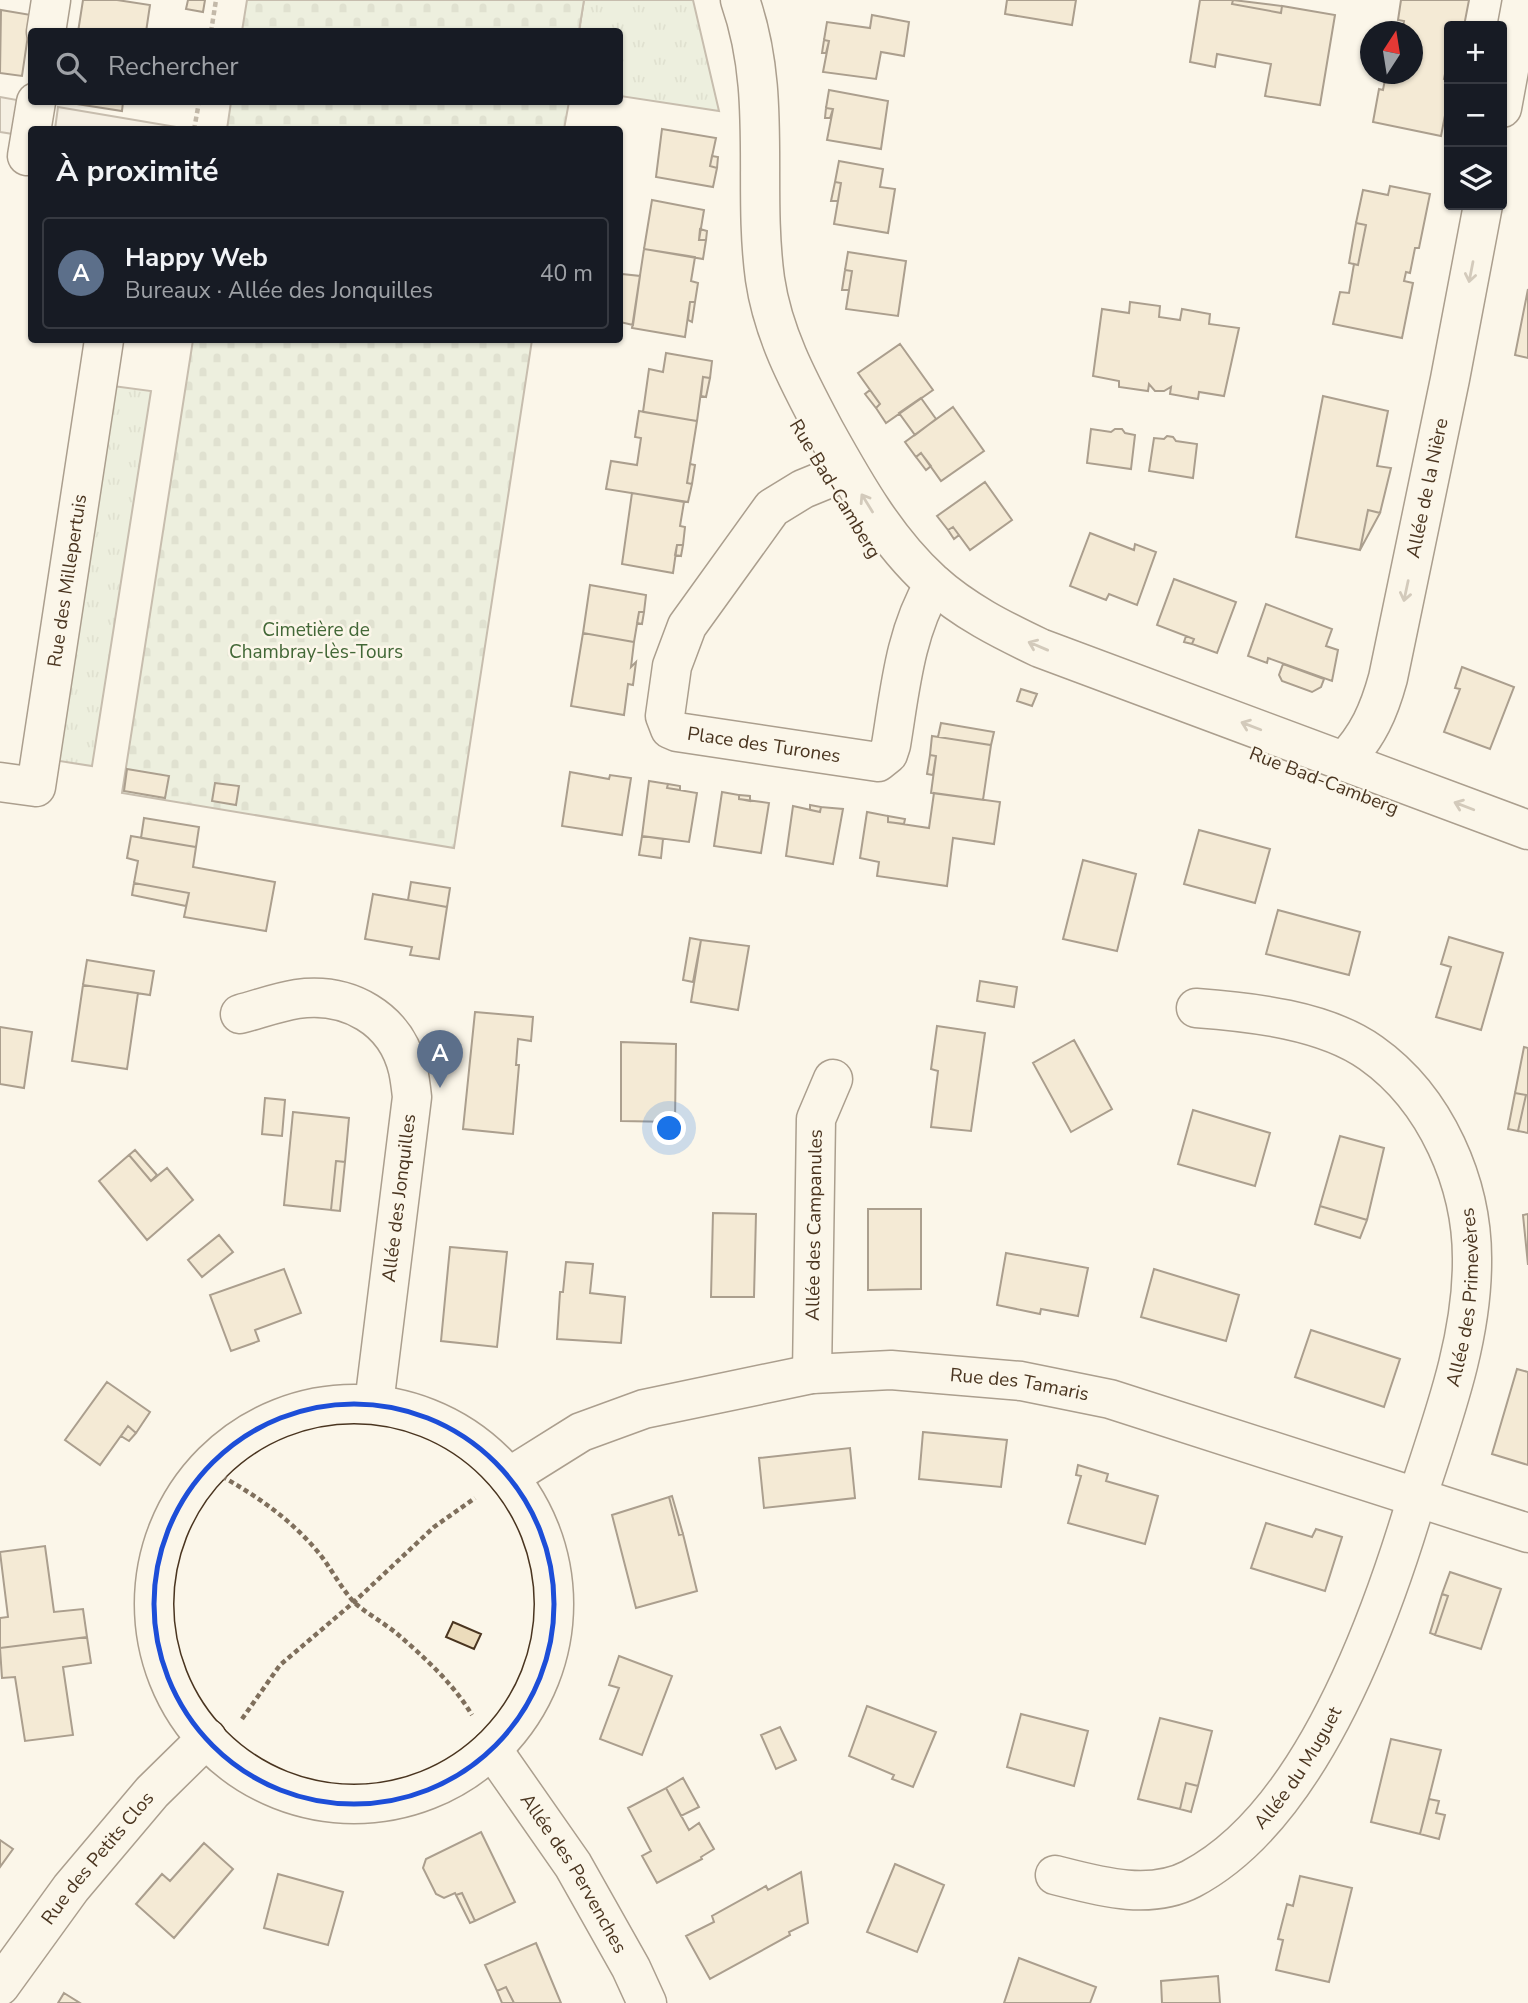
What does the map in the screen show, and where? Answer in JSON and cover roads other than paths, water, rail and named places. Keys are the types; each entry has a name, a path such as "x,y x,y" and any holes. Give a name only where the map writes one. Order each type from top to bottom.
{"street":[{"path":"47,28 51,0"},
{"name":"Rue Bad-Camberg","path":"740,0 757,64 762,135 761,224 765,280 778,332 792,367 848,471 896,544 934,584 993,626 1040,648 1528,830"},
{"path":"1506,84 1522,0"},
{"path":"29,126 35,105"},
{"path":"20,155 28,128"},
{"name":"Allée de la Nière","path":"1344,761 1368,732 1380,709 1388,678 1482,210"},
{"name":"Rue des Millepertuis","path":"0,782 36,787 104,343"},
{"name":"Place des Turones","path":"848,471 803,489 772,508 687,626 672,666 665,716 670,729 878,762 888,754 891,745 912,629 934,584"},
{"name":"Allée des Jonquilles","path":"240,1014 296,999 325,998 346,1002 369,1012 385,1027 398,1045 408,1069 412,1097 374,1404"},
{"name":"Allée des Primevères","path":"1195,1008 1269,1016 1305,1025 1370,1053 1398,1077 1421,1104 1452,1157 1464,1196 1470,1229 1472,1263 1467,1314 1459,1359 1417,1498"},
{"name":"Allée des Campanules","path":"812,1374 816,1119 834,1079"},
{"name":"Rue des Tamaris","path":"509,1477 581,1432 644,1409 812,1374 891,1370 1033,1383 1110,1399 1528,1533"},
{"path":"374,1404 421,1414 465,1436 502,1468 536,1517 553,1574 554,1633 536,1690 492,1749 458,1776 404,1799 346,1805 288,1794 236,1767 194,1726 166,1675 153,1618 157,1560 178,1506 213,1460 261,1425 316,1406 374,1404"},
{"name":"Allée du Muguet","path":"1055,1875 1109,1888 1154,1890 1188,1881 1223,1859 1262,1822 1299,1772 1357,1667 1380,1611 1417,1498"},
{"name":"Rue des Petits Clos","path":"0,1986 71,1888 152,1792 214,1745"},
{"name":"Allée des Pervenches","path":"492,1749 573,1865 631,1968 647,2003"}],"place":[{"name":"Happy Web","path":"440,1088"}],"park label":[{"name":"Cimetière de Chambray-lès-Tours","path":"316,641"}]}
